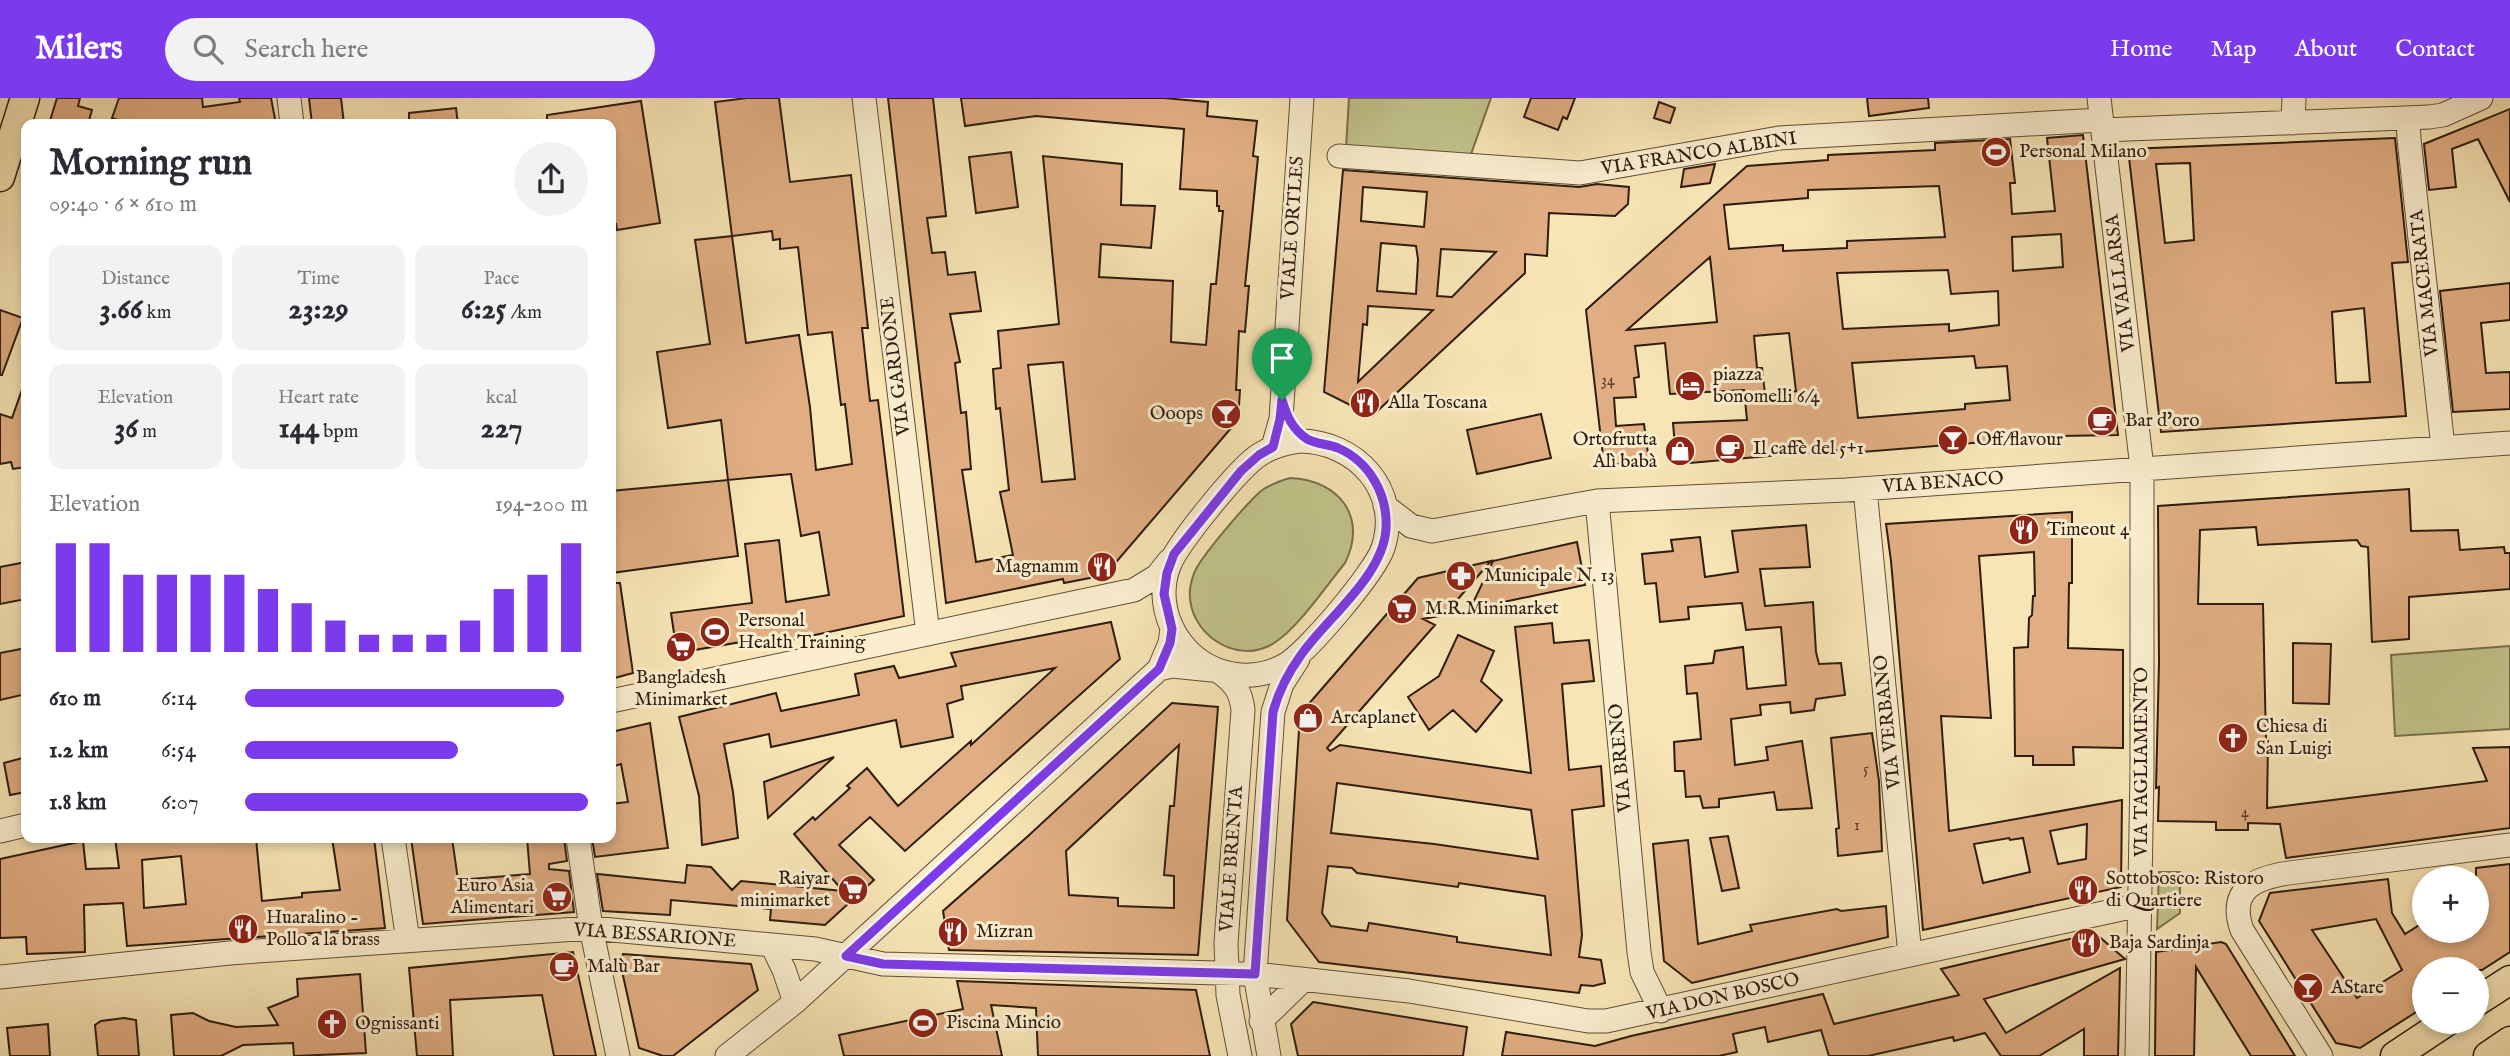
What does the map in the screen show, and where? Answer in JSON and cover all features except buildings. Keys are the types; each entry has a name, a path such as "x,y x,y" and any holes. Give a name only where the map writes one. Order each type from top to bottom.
{"main road":[{"path":"0,177 25,98"},
{"path":"2489,994 2510,980"},
{"path":"2395,1056 2428,1034"},
{"path":"2488,1056 2510,1041"}],"street":[{"path":"289,98 291,119"},
{"name":"VIA GARDONE","path":"864,98 928,634"},
{"name":"VIALE ORTLES","path":"1273,447 1282,400 1303,98"},
{"path":"2293,123 2294,98"},
{"name":"VIA FRANCO ALBINI","path":"1339,156 1580,173 1779,138 2101,116 2293,123 2408,118 2443,115 2482,98"},
{"name":"VIA VALLARSA","path":"2101,116 2142,468"},
{"name":"VIA MACERATA","path":"2408,118 2442,447"},
{"path":"1282,400 1291,423 1311,441"},
{"path":"616,700 1134,590 1162,571 1241,471 1259,455 1286,443 1311,441 1334,446 1358,461 1374,478 1385,506 1386,533 1383,547 1375,565 1302,653 1286,665 1263,674 1243,676 1172,666 1159,669"},
{"name":"VIA BENACO","path":"1385,506 1411,526 1432,531 1597,501 1865,489 2510,443"},
{"name":"VIA TAGLIAMENTO","path":"2137,1056 2142,468"},
{"name":"VIA VERBANO","path":"1865,489 1910,955"},
{"name":"VIA BRENO","path":"1597,501 1639,952 1642,972 1661,1011"},
{"path":"1174,554 1167,573 1164,594 1172,629 1195,658 1218,671"},
{"path":"727,1056 795,1002 1159,669 1168,650 1172,629"},
{"name":"VIALE BRENTA","path":"1269,1056 1255,974 1273,712 1282,684 1302,653"},
{"name":"VIALE BRENTA","path":"1218,671 1237,688 1243,710 1226,943 1228,995 1240,1056"},
{"path":"0,831 21,826"},
{"path":"394,843 408,941"},
{"path":"579,843 591,928 618,1056"},
{"path":"2321,1056 2242,930 2237,908 2242,895 2252,883 2289,873 2510,845"},
{"name":"VIA DON BOSCO","path":"1226,972 1409,991 1588,1021 1621,1019 2140,905"},
{"name":"VIA BESSARIONE","path":"0,977 230,953 591,928 815,949 883,964 1226,972"},
{"path":"772,945 795,1002"},
{"path":"1261,1021 1302,981"}],"green space":[{"path":"1349,98 1491,98 1470,157 1346,148"},
{"path":"1290,478 1307,480 1322,486 1344,504 1351,516 1353,531 1345,563 1302,617 1274,643 1245,651 1230,648 1205,632 1196,619 1191,605 1193,576 1208,551 1255,497 1268,486"},
{"path":"2510,646 2510,729 2395,736 2391,655"},
{"path":"2159,872 2180,872 2180,913 2157,929"}],"place":[{"name":"Personal Milano","path":"1996,152"},
{"name":"piazza bonomelli 6/4","path":"1690,386"},
{"name":"Alla Toscana","path":"1365,403"},
{"name":"Ooops","path":"1226,414"},
{"name":"Bar d'oro","path":"2102,421"},
{"name":"Off/flavour","path":"1953,440"},
{"name":"Il caffè del 5+1","path":"1730,449"},
{"name":"Ortofrutta Alì babà","path":"1680,451"},
{"name":"Timeout 4","path":"2024,530"},
{"name":"Magnamm","path":"1102,567"},
{"name":"Municipale N. 13","path":"1461,576"},
{"name":"M.R.Minimarket","path":"1402,609"},
{"name":"Personal Health Training","path":"715,632"},
{"name":"Bangladesh Minimarket","path":"681,647"},
{"name":"Arcaplanet","path":"1308,718"},
{"name":"Chiesa di San Luigi","path":"2233,738"},
{"name":"Raiyar minimarket","path":"853,890"},
{"name":"Sottobosco: Ristoro di Quartiere","path":"2083,890"},
{"name":"Euro Asia Alimentari","path":"557,897"},
{"name":"Huaralino - Pollo a la brass","path":"243,929"},
{"name":"Mizran","path":"953,932"},
{"name":"Baja Sardinja","path":"2086,943"},
{"name":"Malù Bar","path":"564,967"},
{"name":"AStare","path":"2308,988"},
{"name":"Piscina Mincio","path":"923,1023"},
{"name":"Ognissanti","path":"332,1024"}],"route":[{"path":"1282,400 1287,416 1301,434 1311,441 1343,450 1374,478 1385,506 1386,533 1375,565 1302,653 1282,684 1273,712 1255,974 883,964 846,956 1159,669 1170,643 1172,629 1164,594 1167,573 1174,554 1241,471 1252,460 1273,447 1282,400"}]}
